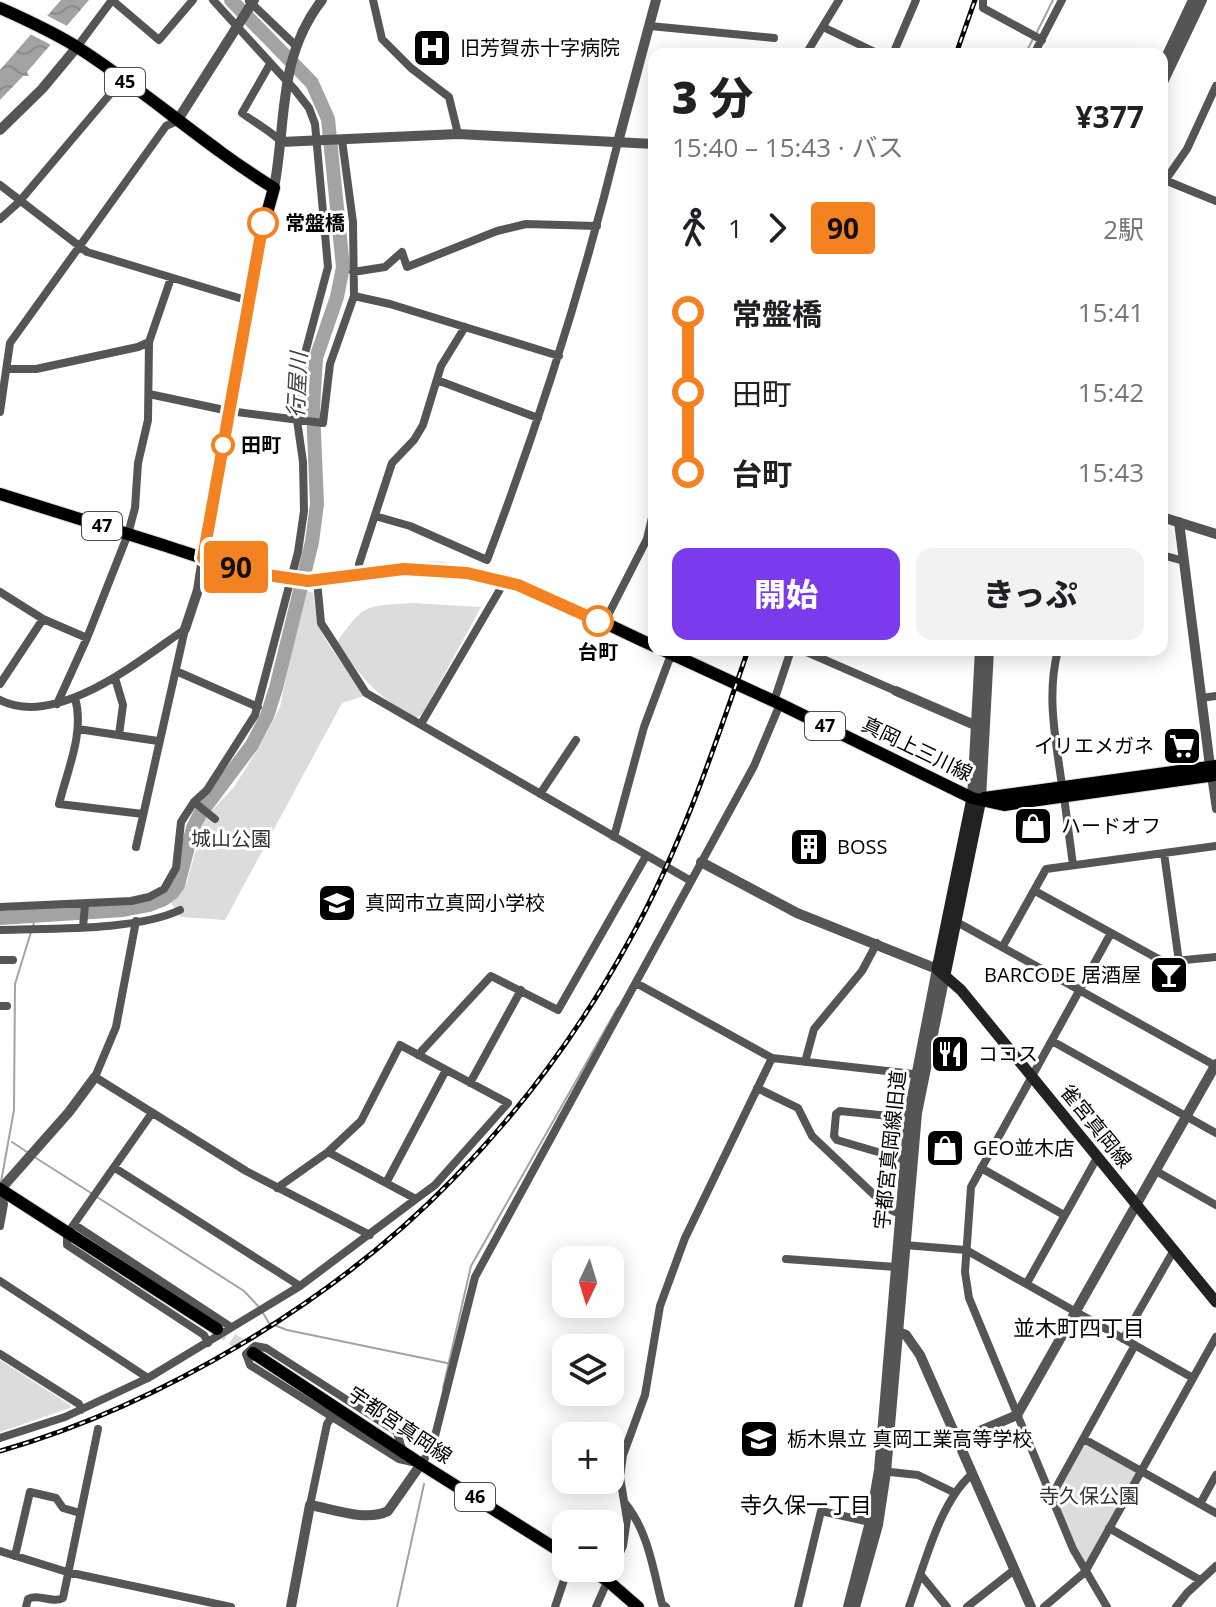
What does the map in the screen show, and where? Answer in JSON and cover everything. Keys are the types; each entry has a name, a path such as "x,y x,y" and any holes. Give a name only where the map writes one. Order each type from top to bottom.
{"main road":[{"name":"45","path":"0,8 75,45 274,188"},
{"path":"203,558 261,232 274,188"},
{"name":"47","path":"0,494 203,558 302,580 426,568 505,581 648,643"},
{"name":"真岡上三川線","path":"684,656 976,798 1063,791 1213,771"},
{"path":"941,972 955,921 976,798"},
{"path":"941,972 976,798"},
{"name":"雀宮真岡線","path":"941,972 961,990 1216,1302"},
{"path":"0,1190 71,1229 217,1329"},
{"name":"宇都宮真岡線","path":"253,1353 552,1546"},
{"path":"609,1582 638,1607"}],"street":[{"path":"0,130 50,81 112,0 159,40 193,0"},
{"path":"213,0 270,64 287,78 313,115 328,267 303,361 299,420 304,511 298,552 302,580 321,623 366,693 691,881"},
{"path":"274,188 287,78 294,48 322,0"},
{"path":"373,0 382,39 411,68 449,97 458,134"},
{"path":"375,516 410,526 487,560 559,356 597,226 656,0"},
{"path":"810,48 839,0"},
{"path":"896,48 916,0"},
{"path":"983,0 983,8 1037,38"},
{"path":"1035,48 1037,38 1062,0"},
{"path":"1168,53 1193,0"},
{"path":"1168,71 1202,0"},
{"path":"0,412 7,369 5,342 166,126 177,121 251,3 294,48"},
{"path":"650,26 774,38"},
{"path":"823,27 867,48"},
{"path":"270,64 242,113 277,136 281,142"},
{"path":"0,219 19,202 122,80"},
{"path":"1168,177 1187,149 1216,86"},
{"path":"281,142 458,134 648,144"},
{"path":"149,394 229,411 323,423 330,364 354,296 353,222 341,140"},
{"path":"1168,184 1216,201"},
{"path":"0,185 87,252 249,301"},
{"path":"353,272 385,267 402,252 407,267 497,231 526,224 597,226"},
{"path":"57,704 128,534 137,501 138,463 148,420 149,342 171,278"},
{"path":"354,296 559,356"},
{"path":"361,574 359,564 392,463 414,440 423,425 441,366 465,327"},
{"path":"7,369 36,369 149,342"},
{"path":"437,380 538,418"},
{"path":"1168,519 1216,534"},
{"path":"1179,522 1216,809"},
{"path":"604,623 648,535"},
{"path":"1168,557 1184,561"},
{"path":"136,847 158,741 185,629 198,590 203,558"},
{"path":"0,907 131,901 164,889 176,868 181,822 194,802 207,790 258,707 302,580"},
{"path":"421,724 505,581"},
{"path":"0,592 43,619 87,638"},
{"path":"0,684 43,619"},
{"path":"0,700 8,704 57,704 75,698 115,678 185,629"},
{"path":"614,837 650,708 669,660 674,656"},
{"path":"310,1505 365,1515 382,1514 388,1511 432,1448 475,1277 754,766 789,656"},
{"path":"816,656 977,726"},
{"path":"976,798 980,656"},
{"path":"976,798 988,656"},
{"path":"1056,656 1051,699 1073,865"},
{"path":"176,671 258,707"},
{"path":"115,678 123,705 119,735"},
{"path":"1201,698 1216,696"},
{"path":"75,698 80,714 78,729 59,804 143,814"},
{"path":"78,729 158,741"},
{"path":"540,794 576,740"},
{"path":"194,802 215,819"},
{"path":"1003,946 1046,869 1216,846"},
{"path":"1164,853 1179,962"},
{"path":"418,1055 491,976 558,1010 646,856"},
{"path":"701,862 797,913 877,943 941,972"},
{"path":"1035,891 1164,962 1216,957"},
{"path":"83,927 85,905"},
{"path":"0,930 83,927 165,917 180,910"},
{"path":"0,1226 4,1204 0,1190 69,1112 95,1077 116,1027 136,921"},
{"path":"955,921 1216,1065 1017,1415 956,1441"},
{"path":"1107,1607 1085,1572 1051,1497 965,1284 971,1187 1111,933"},
{"path":"805,1062 814,1029 862,971 877,943"},
{"path":"0,960 13,960"},
{"name":"宇都宮真岡線旧道","path":"895,1330 896,1267 909,1118 941,972"},
{"path":"636,983 772,1058 919,1075"},
{"path":"470,1083 521,990"},
{"path":"1052,1041 1216,1133"},
{"path":"0,1438 81,1410 148,1378 300,1286 444,1176 508,1103 400,1045 361,1121 328,1152 277,1188"},
{"path":"624,1539 627,1519 620,1477 623,1455 645,1395 660,1306 685,1238 772,1058"},
{"path":"386,1183 446,1070"},
{"name":"宇都宮真岡線旧道","path":"895,1330 919,1075"},
{"path":"95,1077 277,1188 370,1235"},
{"path":"757,1088 798,1108 812,1136 889,1209 900,1214"},
{"path":"905,1160 837,1140 834,1136 836,1114 840,1111 909,1118"},
{"path":"152,1113 71,1229 69,1248 204,1335 208,1343"},
{"path":"328,1152 416,1199"},
{"path":"1027,1283 1098,1156"},
{"path":"115,1168 300,1286"},
{"path":"981,1168 1064,1215"},
{"path":"1156,1171 1216,1205"},
{"path":"71,1229 231,1327"},
{"path":"904,1245 966,1250 1193,1378"},
{"path":"1123,1339 1174,1250"},
{"path":"786,1259 896,1267"},
{"path":"0,1281 148,1378"},
{"path":"855,1607 878,1525 895,1330 906,1335 915,1346 1031,1607"},
{"path":"1044,1607 1085,1572 1216,1337"},
{"path":"1051,1497 1135,1345"},
{"path":"402,1449 397,1432 266,1348 255,1346 246,1354 250,1365 331,1418 399,1459 421,1464"},
{"path":"0,1354 79,1404 81,1410"},
{"path":"291,1607 327,1424 331,1418"},
{"path":"26,1607 28,1599 34,1596 58,1601 63,1598 98,1429"},
{"path":"1084,1439 1216,1513"},
{"path":"882,1471 918,1475 955,1493"},
{"path":"848,1607 882,1471"},
{"path":"909,1607 937,1530 955,1493 971,1475"},
{"path":"1200,1504 1216,1475"},
{"path":"15,1556 30,1492 56,1498 63,1508 80,1513"},
{"path":"625,1502 637,1517 643,1532 662,1604 666,1607"},
{"path":"798,1607 821,1511 870,1522"},
{"path":"1109,1528 1200,1580"},
{"path":"0,1551 67,1572 231,1607"},
{"path":"1176,1607 1216,1566"},
{"path":"967,1607 1014,1570"},
{"path":"921,1575 947,1607"},
{"path":"555,1607 563,1582"},
{"path":"596,1607 608,1582"}],"green space":[{"name":"城山公園","path":"304,591 313,592 317,622 364,696 342,703 225,920 181,917 168,899 186,885 205,818 234,787 280,707"},
{"path":"413,603 481,607 422,715 416,718 371,686 337,642 354,620 368,609"},
{"path":"0,1360 70,1405 70,1408 0,1432"},
{"name":"寺久保公園","path":"1084,1439 1141,1472 1085,1572 1051,1497"}],"water":[{"path":"61,0 89,0 27,72 29,76 23,76 0,100 0,70"}],"pier":[{"path":"44,14 71,28 55,47 28,33"}],"waterway":[{"name":"行屋川","path":"0,918 123,910 149,905 172,893 178,885 193,828 200,814 252,745 267,716 276,688 312,542 317,504 313,409 316,358 337,297 343,267 328,119 312,83 231,0"},
{"path":"1037,32 1053,0"},
{"path":"1028,48 1034,37"},
{"path":"33,926 36,916"},
{"path":"1,1182 14,1110 15,984 31,932"},
{"path":"443,1388 471,1266 618,1007"},
{"path":"12,1142 27,1152"},
{"path":"36,1158 91,1193"},
{"path":"97,1197 244,1291 259,1307"},
{"path":"263,1313 269,1323 287,1330 447,1363"},
{"path":"397,1607 424,1484"}],"tunnel":[{"path":"217,1329 253,1353"}],"railway":[{"path":"958,48 975,0"},
{"path":"0,1451 122,1406 183,1377 243,1343 356,1266 407,1224 453,1179 503,1125 549,1066 591,1005 629,941 680,835 746,656"}],"bus line":[{"name":"90","path":"263,223 203,558 267,575 308,581 404,569 449,570 518,585 598,621"}],"place":[{"name":"旧芳賀赤十字病院","path":"432,48"},
{"name":"常盤橋","path":"263,223"},
{"name":"田町","path":"223,445"},
{"name":"台町","path":"598,621"},
{"name":"イリエメガネ","path":"1182,746"},
{"name":"ハードオフ","path":"1033,826"},
{"name":"BOSS","path":"809,847"},
{"name":"真岡市立真岡小学校","path":"337,903"},
{"name":"BARCODE 居酒屋","path":"1169,975"},
{"name":"ココス","path":"950,1054"},
{"name":"GEO並木店","path":"945,1148"},
{"name":"栃木県立 真岡工業高等学校","path":"759,1439"}],"district":[{"name":"並木町四丁目","path":"1079,1328"},
{"name":"寺久保一丁目","path":"806,1505"}]}
